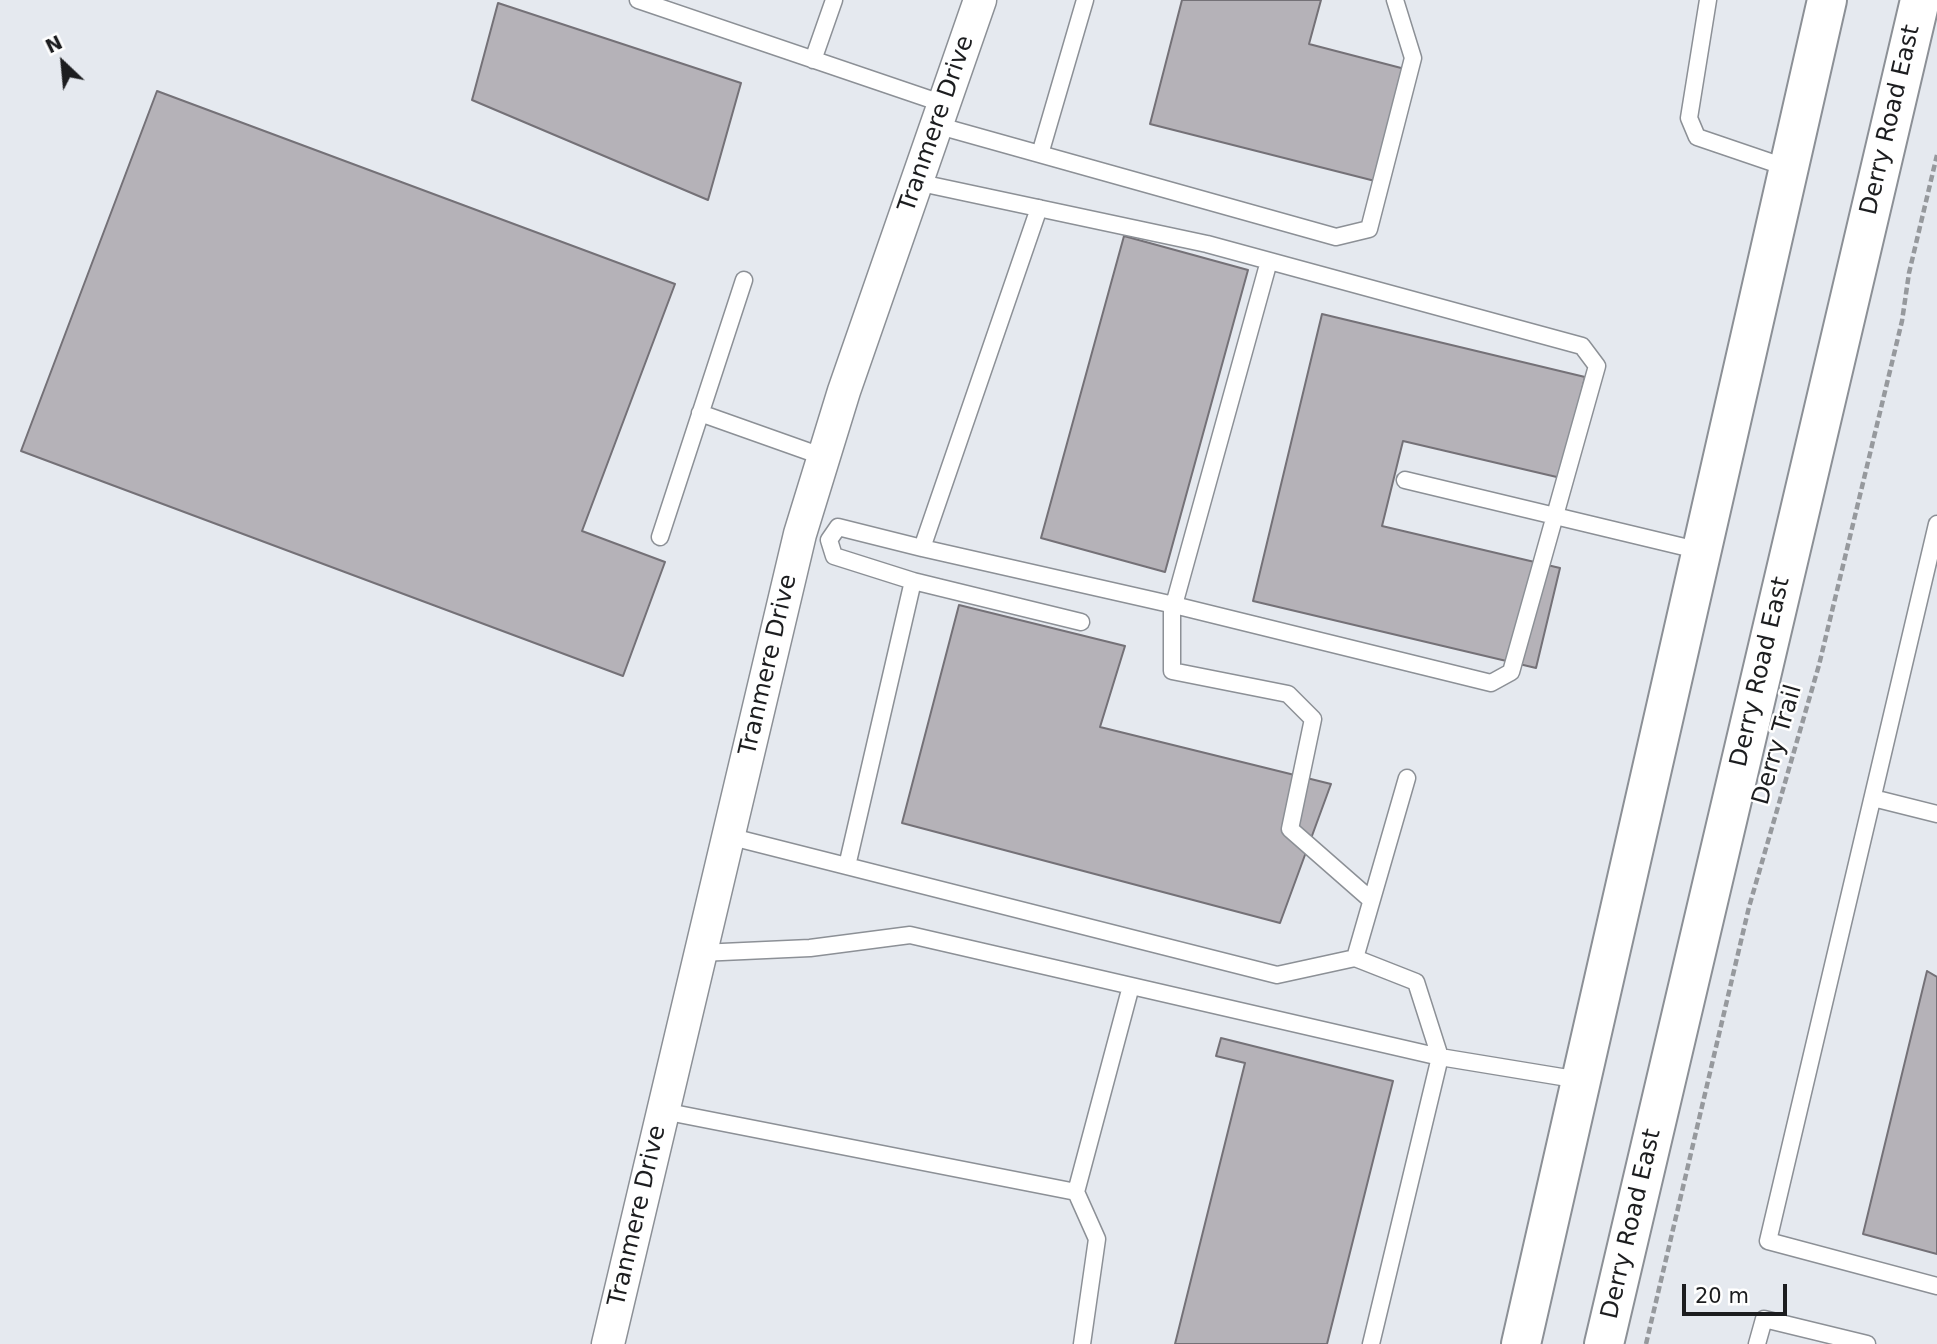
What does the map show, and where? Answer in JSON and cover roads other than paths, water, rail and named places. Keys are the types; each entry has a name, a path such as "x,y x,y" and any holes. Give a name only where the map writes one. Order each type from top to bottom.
{"main road":[{"path":"1521,1344 1827,0"},
{"name":"Derry Road East","path":"1604,1344 1920,0"}],"street":[{"name":"Tranmere Drive","path":"608,1344 728,836 814,537 824,457 844,391 980,0"}],"lane":[{"path":"639,0 813,60 940,115 1040,154 1336,237 1369,229 1413,58 1395,0"},
{"path":"813,60 834,0"},
{"path":"1040,154 1085,0"},
{"path":"1708,0 1689,118 1697,136 1788,168"},
{"path":"916,182 1207,244 1582,346 1597,366 1511,672 1491,683 1174,605 838,527 814,537 834,556 913,581 1081,622"},
{"path":"922,548 1039,208"},
{"path":"1269,261 1172,611 1172,671 1288,694 1313,719 1290,829 1371,900"},
{"path":"660,537 744,280"},
{"path":"700,413 824,457"},
{"path":"1405,480 1701,551"},
{"path":"1937,524 1768,1241 1937,1286"},
{"path":"846,866 913,581"},
{"path":"1355,958 1407,778"},
{"path":"1873,797 1937,814"},
{"path":"728,836 1277,975 1355,958 1416,982 1440,1056 1371,1344"},
{"path":"700,953 810,948 910,935 1440,1056 1581,1080"},
{"path":"1082,1344 1097,1239 1076,1192 1131,986"},
{"path":"663,1111 1076,1192"},
{"path":"1757,1344 1764,1319 1867,1344"}]}
